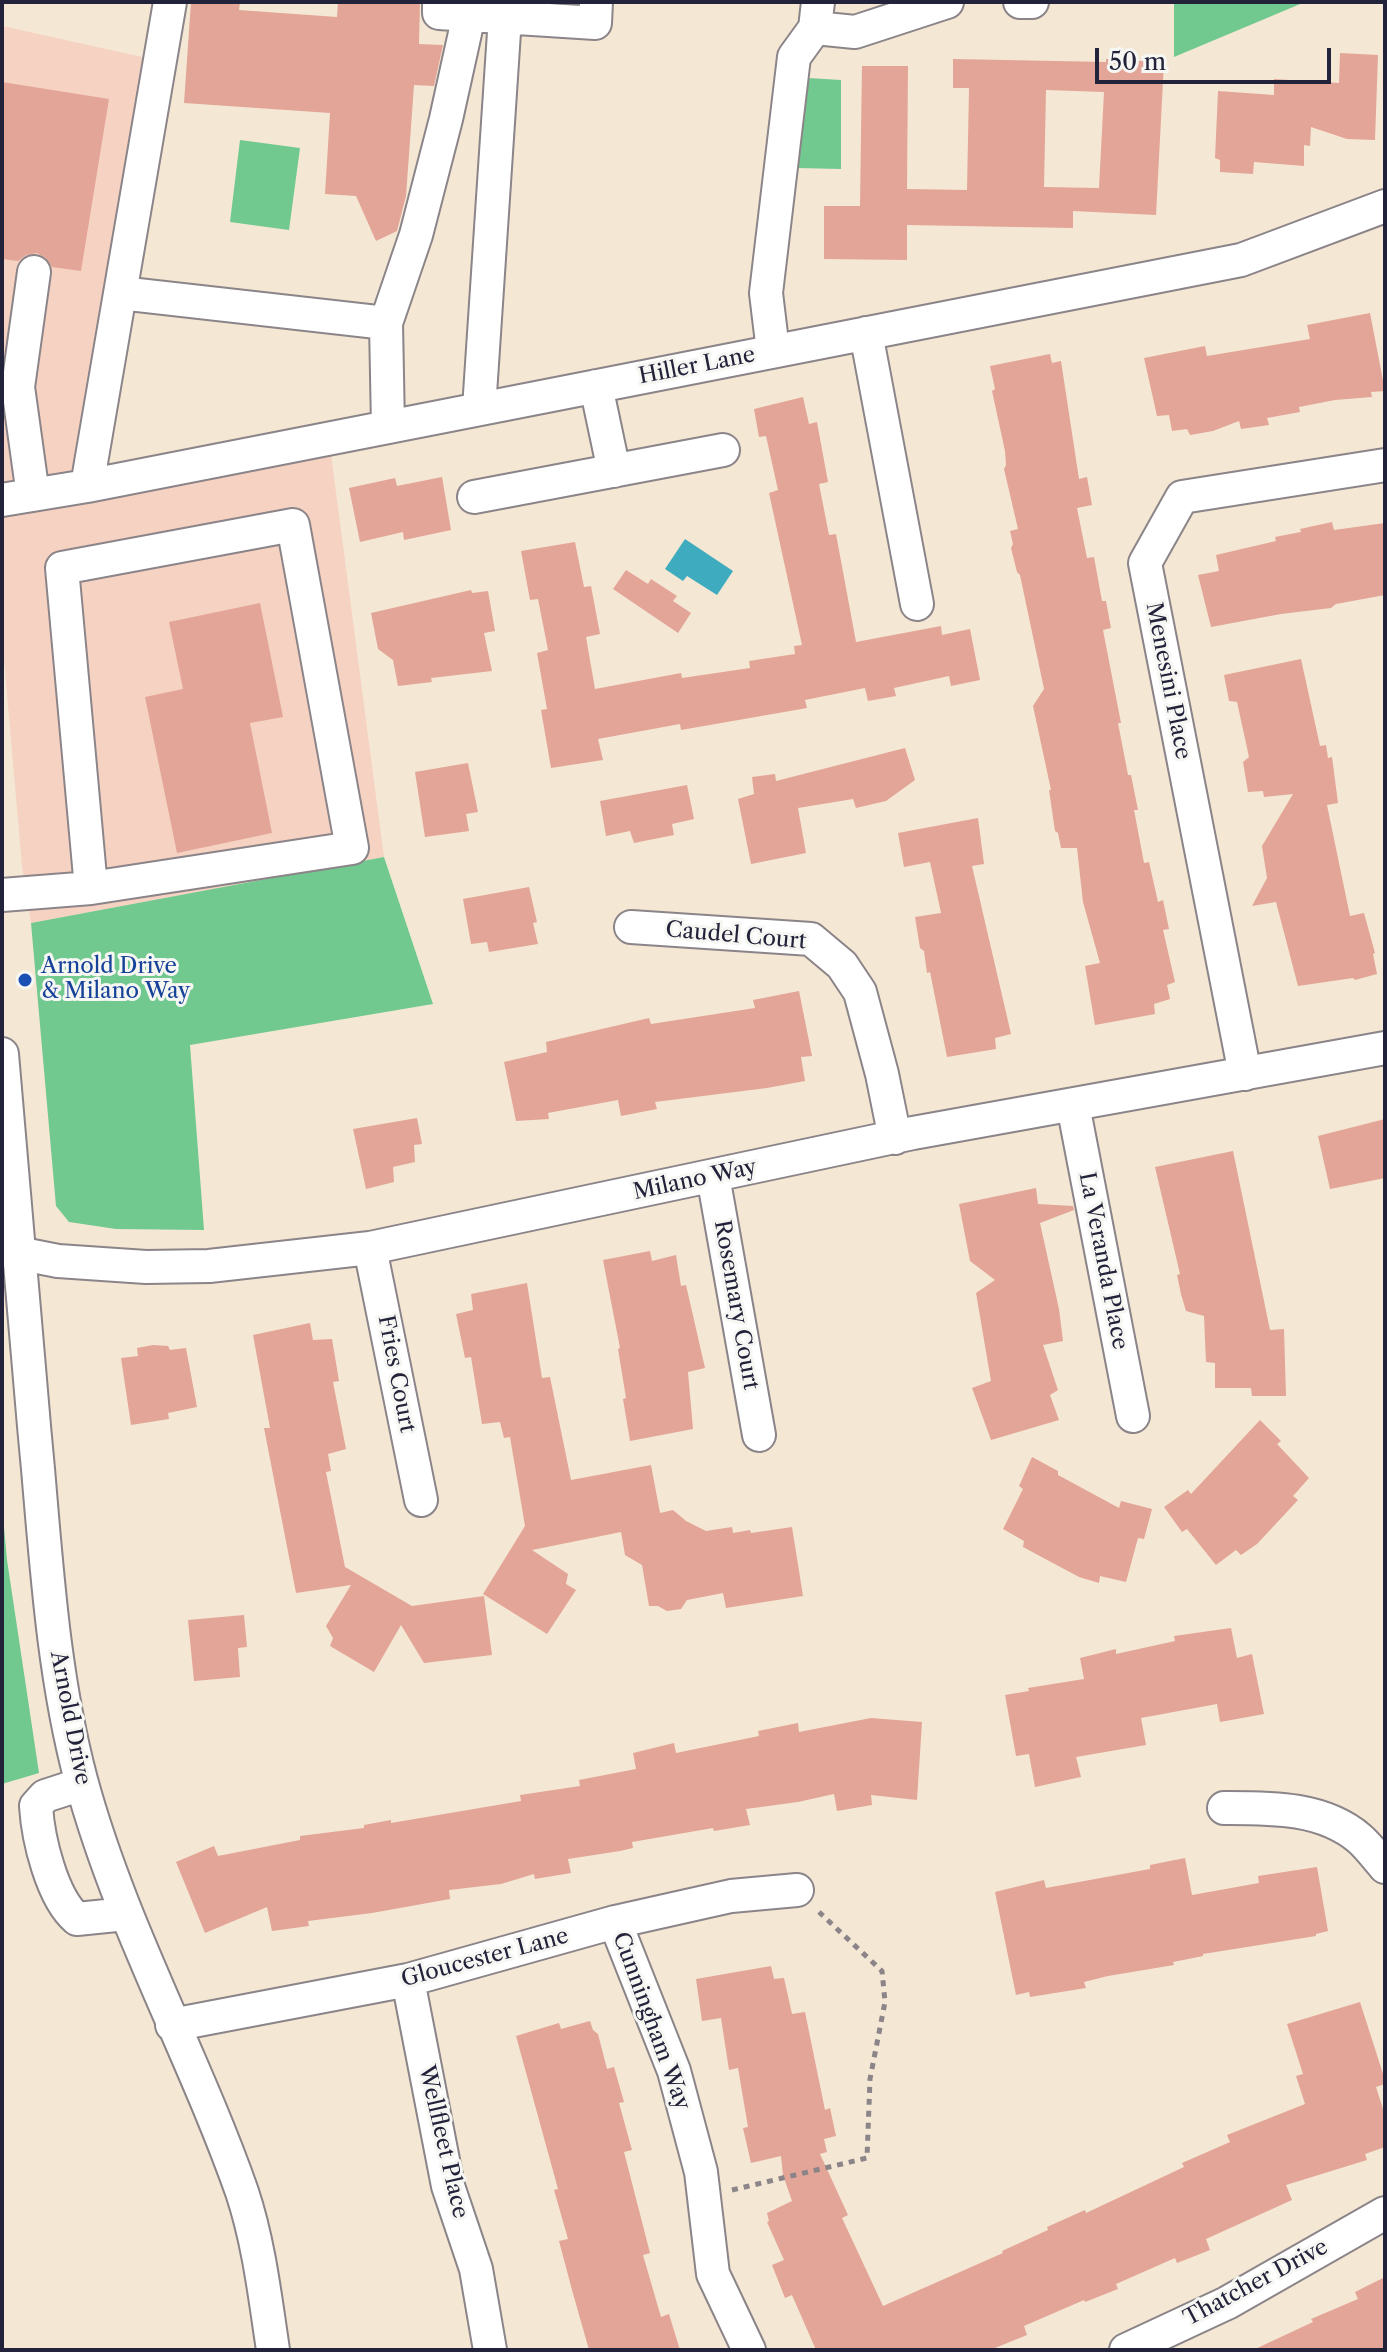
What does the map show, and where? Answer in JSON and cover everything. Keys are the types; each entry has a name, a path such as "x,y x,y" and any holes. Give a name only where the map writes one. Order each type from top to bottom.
{"street":[{"path":"87,486 170,2"},
{"path":"439,2 439,13 595,23 596,2"},
{"path":"773,351 766,293 794,57 817,15 855,32 947,2"},
{"path":"1020,2 1032,2"},
{"path":"388,427 386,323 416,235 469,15"},
{"path":"479,409 505,17"},
{"name":"Hiller Lane","path":"18,498 1241,260 1385,206"},
{"path":"18,498 18,387 34,272"},
{"path":"120,293 386,323"},
{"path":"866,333 917,604"},
{"path":"596,386 614,471"},
{"path":"474,497 723,450"},
{"name":"Menesini Place","path":"1245,1074 1145,563 1182,497 1385,465"},
{"path":"2,895 91,888 352,848 293,525 62,568 91,888"},
{"name":"Caudel Court","path":"631,927 811,939 842,965 860,992 895,1138"},
{"name":"Milano Way","path":"10,1253 146,1267 209,1266 370,1248 895,1138 1385,1048"},
{"name":"Arnold Drive","path":"2,1054 10,1253 58,1666 82,1784 98,1839 126,1914 243,2194 258,2250 273,2350"},
{"name":"La Veranda Place","path":"1073,1105 1133,1416"},
{"name":"Rosemary Court","path":"713,1176 759,1435"},
{"name":"Fries Court","path":"370,1248 421,1500"},
{"path":"82,1784 45,1796 36,1806 37,1825 49,1869 69,1912 77,1919 126,1914"},
{"path":"1224,1808 1261,1808 1322,1816 1360,1839 1385,1867"},
{"name":"Gloucester Lane","path":"172,2025 408,1980 615,1922 731,1896 797,1890"},
{"name":"Cunningham Way","path":"615,1922 674,2071 701,2172 713,2274 749,2350"},
{"name":"Wellfleet Place","path":"408,1980 448,2186 476,2269 490,2350"},
{"name":"Thatcher Drive","path":"1126,2350 1227,2303 1385,2213"}],"path":[{"path":"704,2197 867,2158 870,2079 885,2002 882,1971 838,1933 797,1890"}],"shaded area":[{"path":"2,26 160,61 87,486 329,439 384,857 31,923 22,866 2,636"}],"green space":[{"path":"1174,2 1305,2 1174,57"},
{"path":"808,78 841,80 841,169 797,168"},
{"path":"240,140 300,148 289,230 230,222"},
{"path":"384,857 433,1004 190,1045 204,1230 116,1229 69,1222 56,1206 31,923"},
{"path":"2,1505 7,1560 39,1773 2,1784"}],"water":[{"path":"685,539 733,571 717,595 687,576 683,581 665,569"}],"building":[{"path":"191,2 240,2 239,10 337,17 338,2 420,2 419,44 443,45 434,86 414,85 406,196 397,231 376,241 356,196 325,194 330,113 184,103"},
{"path":"1340,53 1378,55 1375,140 1347,139 1311,127 1310,146 1304,145 1304,166 1254,162 1253,174 1220,172 1220,160 1215,158 1218,91 1274,95 1274,79 1339,83"},
{"path":"953,59 1164,62 1156,215 1073,211 1073,228 907,225 907,260 824,259 824,206 860,206 862,66 908,66 907,189 967,190 969,88 953,88","holes":["1046,90 1104,92 1099,188 1044,187"]},
{"path":"2,82 109,99 81,271 52,267 46,258 37,253 26,255 18,261 2,259"},
{"path":"1370,313 1385,391 1371,392 1372,397 1299,407 1300,412 1267,418 1269,425 1241,429 1239,421 1213,431 1190,435 1187,429 1172,431 1169,415 1157,416 1144,358 1205,346 1207,356 1310,339 1307,325"},
{"path":"1050,354 1052,363 1061,361 1079,479 1087,477 1092,505 1077,508 1087,558 1094,557 1102,601 1106,601 1111,628 1103,630 1121,723 1118,723 1138,810 1134,810 1144,863 1149,862 1158,902 1163,900 1169,929 1163,930 1175,982 1167,985 1170,999 1154,1004 1155,1014 1095,1025 1085,966 1100,963 1083,902 1077,848 1061,848 1055,831 1051,790 1033,706 1044,689 1020,575 1011,548 1010,531 1018,529 1004,469 1005,451 990,366"},
{"path":"803,397 809,424 817,422 828,482 819,484 829,535 836,534 856,642 941,626 942,635 970,629 980,680 951,686 949,676 894,688 896,696 868,701 865,688 805,700 807,708 681,730 680,724 598,739 603,760 551,768 541,710 547,709 537,653 548,650 538,599 530,600 521,551 575,542 584,587 591,586 600,634 586,637 595,689 681,673 682,678 750,668 749,661 795,654 794,646 802,645 769,493 778,490 766,436 759,437 754,409"},
{"path":"442,477 451,530 404,540 403,532 360,542 349,488 395,478 397,486"},
{"path":"1332,522 1334,530 1385,523 1385,595 1336,604 1331,608 1211,627 1198,575 1219,571 1216,555 1276,541 1275,537"},
{"path":"626,570 648,584 651,579 677,596 673,601 691,613 678,633 613,589"},
{"path":"471,590 472,593 488,591 495,631 484,633 492,671 431,678 432,682 398,686 393,660 378,649 371,613"},
{"path":"260,603 283,717 250,723 272,833 177,853 145,697 183,689 169,622"},
{"path":"1301,659 1320,746 1326,745 1328,758 1332,757 1338,803 1327,805 1350,916 1364,913 1375,953 1377,974 1355,980 1298,986 1276,902 1252,906 1267,878 1262,846 1293,794 1264,797 1263,791 1248,792 1243,762 1249,757 1237,702 1229,701 1224,675"},
{"path":"905,748 915,780 886,801 856,808 853,799 798,808 806,853 751,864 738,799 754,794 752,777 775,774 776,781"},
{"path":"468,763 478,812 466,814 469,831 425,837 415,772"},
{"path":"687,785 694,819 672,824 674,835 634,843 630,831 606,836 600,801"},
{"path":"978,818 984,864 972,866 1011,1034 995,1038 996,1049 947,1057 915,917 941,913 930,862 904,867 898,833"},
{"path":"529,887 537,922 533,923 538,944 489,952 487,942 471,944 463,899"},
{"path":"799,991 812,1056 801,1057 805,1081 655,1102 657,1109 621,1116 618,1100 548,1113 549,1119 516,1121 504,1062 547,1052 546,1042 649,1018 651,1024 755,1008 753,1000"},
{"path":"417,1118 422,1144 414,1145 415,1162 393,1167 394,1182 366,1189 353,1129"},
{"path":"1385,1119 1385,1178 1330,1189 1318,1136"},
{"path":"1233,1151 1270,1330 1284,1329 1286,1396 1252,1396 1251,1388 1215,1388 1215,1363 1206,1362 1204,1316 1186,1311 1181,1294 1177,1275 1180,1274 1155,1167"},
{"path":"1036,1188 1038,1204 1073,1206 1074,1210 1040,1223 1063,1341 1043,1345 1058,1390 1050,1395 1059,1420 991,1440 972,1388 991,1381 976,1293 995,1280 970,1261 959,1204"},
{"path":"650,1251 652,1261 676,1255 681,1286 686,1285 705,1368 688,1372 693,1429 630,1441 623,1399 626,1398 620,1348 603,1260"},
{"path":"527,1283 542,1378 550,1377 571,1480 651,1465 660,1513 673,1510 706,1531 732,1527 733,1533 750,1530 751,1533 792,1527 803,1596 726,1608 723,1593 687,1600 681,1609 667,1611 658,1606 649,1606 642,1565 625,1555 621,1532 532,1550 568,1574 566,1584 576,1590 547,1634 483,1594 525,1526 510,1437 504,1438 500,1422 482,1424 471,1357 465,1358 456,1314 473,1310 471,1294"},
{"path":"310,1323 313,1340 332,1339 339,1381 333,1382 346,1449 328,1454 331,1471 326,1472 345,1567 412,1606 484,1596 492,1655 424,1663 401,1625 374,1672 330,1646 333,1638 326,1626 351,1585 296,1593 264,1428 270,1428 253,1335"},
{"path":"168,1346 170,1350 186,1348 197,1407 168,1413 169,1419 131,1425 121,1358 138,1356 137,1348"},
{"path":"1260,1420 1281,1441 1277,1444 1309,1478 1293,1496 1298,1500 1257,1544 1241,1555 1236,1550 1216,1565 1187,1529 1182,1532 1164,1507 1188,1490 1191,1494"},
{"path":"1032,1457 1119,1508 1121,1501 1152,1509 1144,1539 1138,1538 1126,1582 1100,1576 1099,1583 1079,1577 1023,1547 1024,1541 1003,1529 1023,1489 1019,1486"},
{"path":"244,1615 247,1647 238,1648 240,1677 194,1681 188,1620"},
{"path":"1231,1628 1237,1658 1252,1654 1264,1714 1220,1722 1217,1704 1141,1718 1146,1745 1076,1757 1081,1777 1035,1787 1029,1754 1016,1756 1005,1695 1084,1679 1080,1658 1116,1649 1116,1654 1175,1641 1174,1636"},
{"path":"871,1718 922,1722 917,1800 871,1795 872,1805 837,1811 834,1794 746,1809 750,1825 632,1842 633,1848 568,1859 571,1873 535,1879 534,1874 501,1884 449,1890 450,1899 308,1921 309,1926 272,1931 267,1907 205,1933 176,1862 214,1846 218,1856 300,1840 300,1836 521,1801 520,1795 580,1786 579,1780 636,1769 633,1753 674,1743 676,1753 759,1736 758,1731 798,1723 799,1732"},
{"path":"1185,1858 1192,1895 1259,1883 1258,1876 1317,1867 1328,1931 1316,1936 1203,1954 1173,1962 1174,1965 1108,1976 1084,1982 1086,1988 1030,1997 1029,1992 1016,1995 995,1892 1044,1880 1046,1888 1150,1869 1150,1865"},
{"path":"771,1966 774,1979 784,1978 792,2014 805,2012 825,2110 830,2108 836,2136 824,2139 827,2152 820,2154 848,2215 842,2218 883,2306 1003,2253 1048,2230 1047,2227 1085,2210 1086,2213 1184,2167 1182,2163 1230,2142 1227,2135 1305,2104 1296,2076 1303,2074 1287,2024 1360,2002 1385,2080 1385,2084 1376,2087 1385,2115 1385,2147 1365,2154 1367,2160 1286,2185 1292,2200 1206,2239 1210,2250 1177,2263 1175,2258 1116,2284 1118,2289 1024,2326 1027,2335 990,2350 816,2350 792,2295 785,2298 772,2265 784,2260 767,2222 767,2213 792,2201 783,2175 781,2156 751,2163 743,2128 748,2127 738,2068 729,2070 721,2018 702,2021 696,1979"},
{"path":"590,2021 598,2034 607,2069 614,2067 624,2102 619,2103 632,2150 624,2152 650,2253 643,2255 661,2317 669,2314 680,2350 589,2350 572,2290 559,2241 568,2239 554,2190 558,2189 516,2036 559,2023 561,2029"},
{"path":"1385,2277 1385,2350 1253,2350 1313,2322 1311,2319 1358,2299 1355,2292"}],"place":[{"name":"Arnold Drive & Milano Way","path":"25,980"}]}
